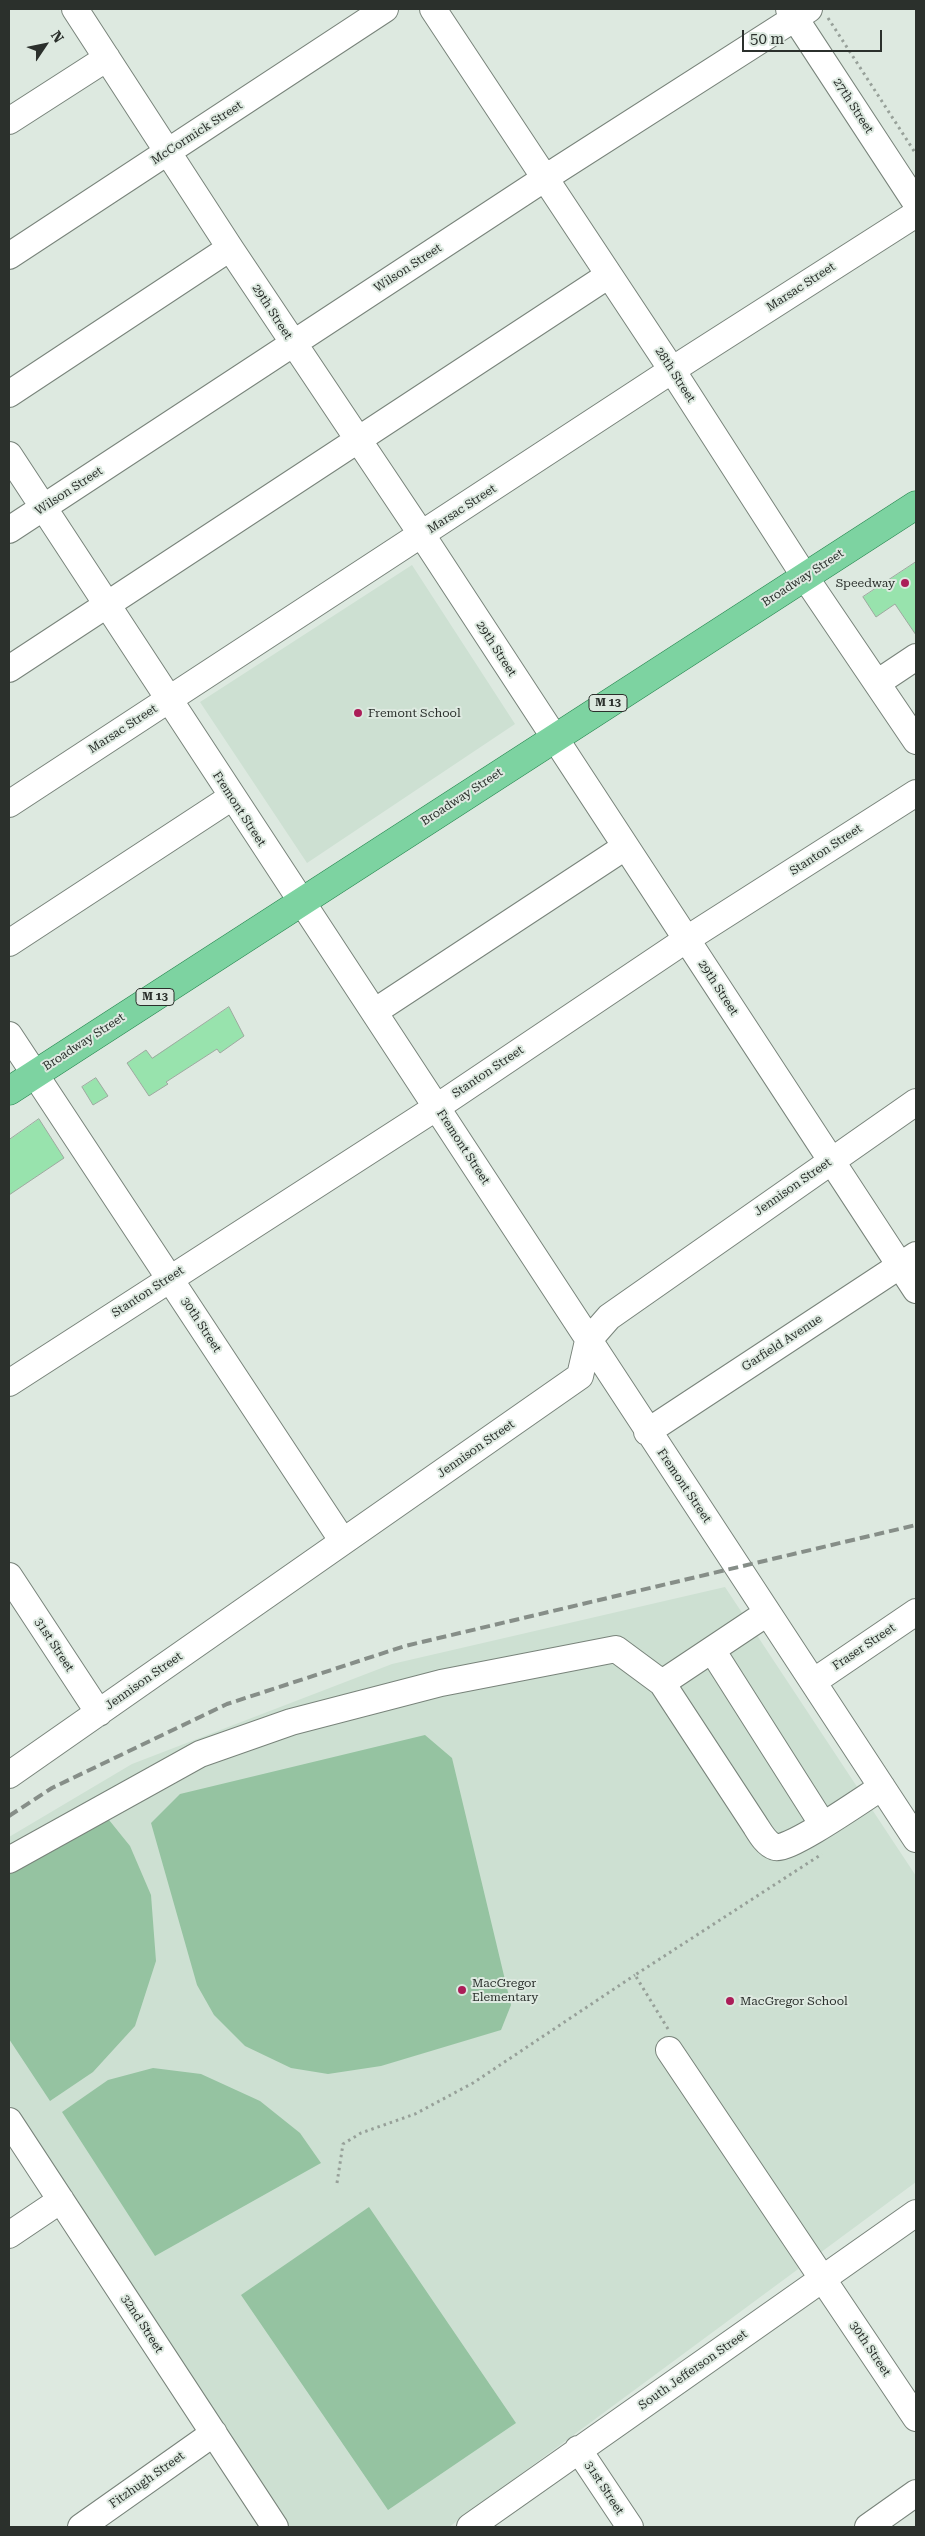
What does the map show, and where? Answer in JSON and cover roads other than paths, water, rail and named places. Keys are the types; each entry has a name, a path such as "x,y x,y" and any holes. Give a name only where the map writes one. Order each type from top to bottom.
{"main road":[{"name":"Broadway Street","path":"9,1091 916,504"}],"street":[{"name":"29th Street","path":"75,9 293,344 422,535 687,939 830,1161 908,1260 916,1290"},
{"name":"McCormick Street","path":"9,256 385,9"},
{"name":"28th Street","path":"433,9 672,370 805,577 916,741"},
{"name":"Wilson Street","path":"9,530 544,179 805,13"},
{"name":"27th Street","path":"805,13 916,203"},
{"path":"9,121 107,58"},
{"name":"Marsac Street","path":"9,804 672,370 916,214"},
{"path":"9,394 230,248"},
{"path":"9,669 609,275"},
{"name":"Fremont Street","path":"9,455 301,903 437,1107 647,1432 916,1839"},
{"path":"877,683 916,657"},
{"name":"Stanton Street","path":"9,1383 437,1107 687,939 916,792"},
{"path":"9,943 232,797"},
{"path":"374,1012 625,847"},
{"name":"30th Street","path":"9,1035 342,1540"},
{"name":"Jennison Street","path":"9,1775 99,1714 342,1540 580,1376 588,1341 609,1317 916,1102"},
{"name":"Garfield Avenue","path":"647,1432 908,1260"},
{"name":"31st Street","path":"9,1576 99,1714"},
{"name":"Fraser Street","path":"813,1682 916,1612"},
{"path":"662,1683 767,1613"},
{"path":"9,1860 200,1754 292,1722 441,1682 616,1649 662,1683 766,1842 774,1847 781,1848 823,1825 882,1787"},
{"path":"712,1650 823,1825"},
{"name":"30th Street","path":"669,2050 916,2418"},
{"name":"32nd Street","path":"9,2121 274,2527"},
{"path":"9,2235 61,2200"},
{"name":"South Jefferson Street","path":"470,2527 578,2449 824,2280 916,2214"},
{"name":"Fitzhugh Street","path":"81,2527 214,2434"},
{"name":"31st Street","path":"578,2449 630,2527"},
{"path":"868,2527 916,2493"}],"railway":[{"path":"9,1816 52,1788 227,1704 405,1646 916,1525"}],"place":[{"name":"Speedway","path":"905,583"},
{"name":"Fremont School","path":"358,713"},
{"name":"MacGregor Elementary","path":"462,1990"},
{"name":"MacGregor School","path":"730,2001"}]}
